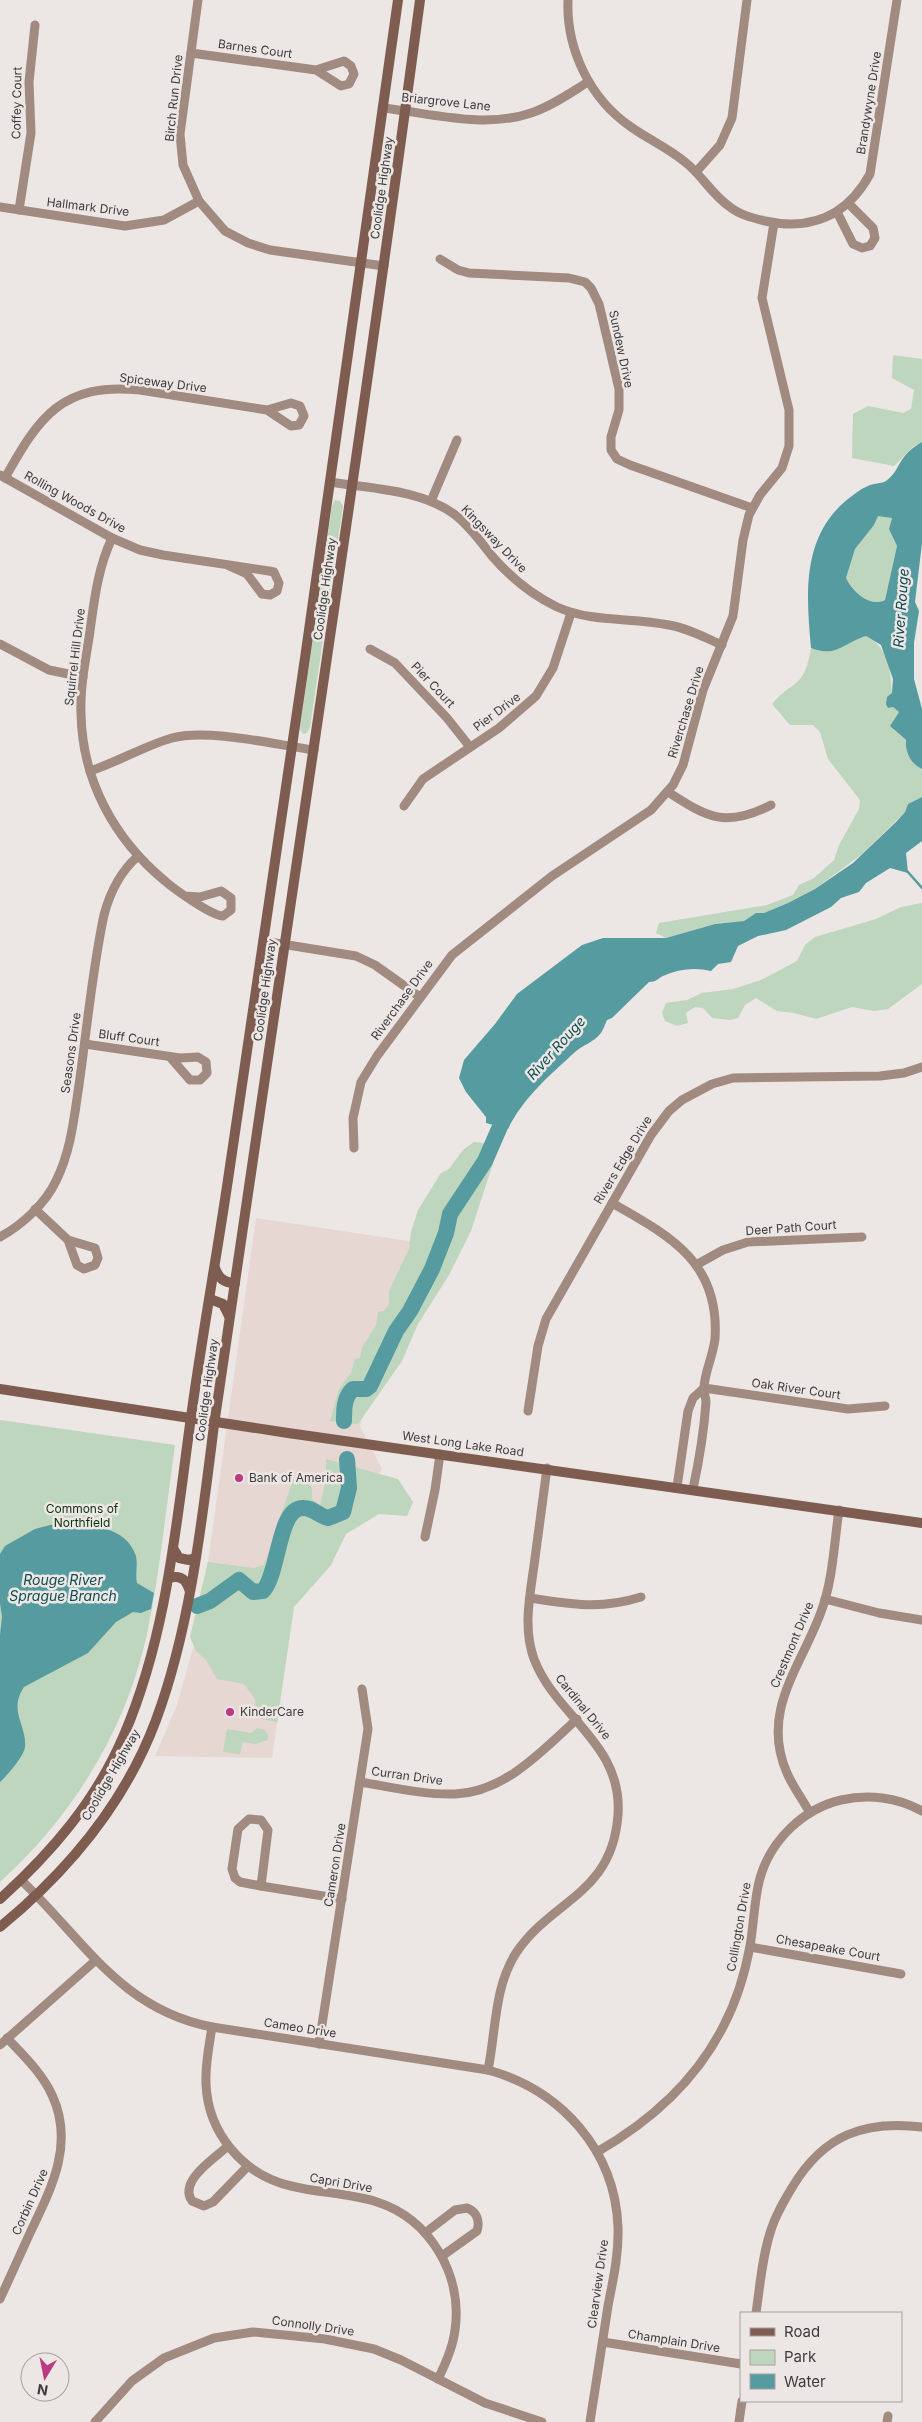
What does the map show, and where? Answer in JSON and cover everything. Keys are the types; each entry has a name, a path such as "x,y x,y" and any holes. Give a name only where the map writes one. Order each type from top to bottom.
{"main road":[{"name":"Coolidge Highway","path":"0,1899 52,1849 80,1815 103,1776 124,1735 153,1652 169,1578 191,1416 292,747 398,0"},
{"name":"Coolidge Highway","path":"0,1927 37,1895 78,1852 99,1824 132,1768 154,1724 176,1654 189,1589 215,1421 314,750 384,266 420,0"},
{"path":"214,1268 220,1278 229,1283 235,1282"},
{"path":"210,1299 223,1304 230,1317"},
{"name":"West Long Lake Road","path":"0,1389 440,1454 922,1522"},
{"path":"173,1548 179,1558 189,1560 194,1558"},
{"path":"169,1578 178,1577 183,1579 189,1589"}],"street":[{"name":"Birch Run Drive","path":"198,0 181,125 181,149 186,175 199,201 225,231 248,243 270,250 384,266"},
{"name":"Brandywyne Drive","path":"568,0 572,38 578,61 588,82 614,114 686,162 713,192 732,208 749,217 774,223 799,224 823,218 837,212 863,186 872,165 897,0"},
{"path":"696,172 720,145 732,118 747,0"},
{"name":"Coffey Court","path":"19,210 31,133 29,82 35,25"},
{"name":"Barnes Court","path":"191,53 316,70"},
{"name":"Briargrove Lane","path":"383,108 475,120 503,119 533,113 588,82"},
{"name":"Hallmark Drive","path":"0,207 112,225 138,225 164,220 199,201"},
{"path":"837,212 852,244 862,248 870,246 875,238 873,228 848,203"},
{"name":"Riverchase Drive","path":"354,1148 353,1118 361,1082 377,1056 452,955 552,876 642,818 668,792 686,757 703,690 734,610 743,540 752,508 782,468 791,436 789,410 762,298 774,223"},
{"name":"Sundew Drive","path":"440,259 458,270 469,273 569,278 585,282 596,295 619,389 618,410 610,444 614,455 630,466 752,508"},
{"name":"Spiceway Drive","path":"2,477 28,436 42,420 59,406 90,392 122,388 267,410"},
{"path":"431,501 457,440"},
{"name":"Rolling Woods Drive","path":"2,477 112,538 152,553 274,572 279,583 277,591 270,595 262,594 247,574 227,565"},
{"name":"Kingsway Drive","path":"330,482 406,494 431,501 464,522 493,557 518,582 542,599 571,612 605,619 670,625 722,645"},
{"name":"Squirrel Hill Drive","path":"112,538 98,577 83,677 81,727 90,771 107,814 123,838 154,873 185,896 218,916 226,915 231,910 231,898 221,892 200,897 185,896"},
{"name":"Pier Drive","path":"404,806 418,783 518,714 542,688 552,668 571,612"},
{"path":"0,644 49,670 83,677"},
{"name":"Pier Court","path":"370,649 395,663 447,718 470,748"},
{"path":"90,771 155,744 173,738 192,735 223,737 314,750"},
{"path":"668,792 695,809 725,818 740,818 771,805"},
{"name":"Seasons Drive","path":"0,1237 19,1224 35,1209 56,1183 69,1149 101,927 107,902 124,871 138,856"},
{"path":"263,940 356,956 382,969 420,997"},
{"name":"Bluff Court","path":"85,1044 170,1057"},
{"name":"Rivers Edge Drive","path":"528,1410 538,1346 546,1319 650,1135 669,1111 699,1089 733,1078 880,1076 904,1073 922,1067"},
{"path":"612,1203 670,1237 696,1266 710,1294 715,1324 713,1352 704,1388 705,1414 693,1490"},
{"path":"35,1209 68,1240"},
{"name":"Deer Path Court","path":"696,1266 723,1250 748,1242 862,1237"},
{"path":"677,1487 688,1411 693,1398 704,1388"},
{"name":"Oak River Court","path":"704,1388 848,1409 884,1406"},
{"path":"425,1537 440,1454"},
{"name":"Cardinal Drive","path":"488,2070 502,1987 510,1964 531,1935 592,1881 609,1854 614,1838 618,1812 615,1781 605,1756 550,1688 534,1658 528,1624 547,1468"},
{"name":"Crestmont Drive","path":"810,1813 783,1762 778,1724 783,1696 811,1636 825,1599 839,1510"},
{"path":"530,1598 595,1606 616,1604 640,1597"},
{"path":"825,1599 879,1613 922,1620"},
{"name":"Cameron Drive","path":"319,2044 368,1729 362,1689"},
{"name":"Curran Drive","path":"360,1782 436,1794 457,1794 485,1789 515,1774 577,1719"},
{"name":"Collington Drive","path":"598,2152 656,2113 700,2064 729,2016 738,1993 750,1947 757,1892 764,1867 783,1835 810,1813 833,1802 872,1797 896,1800 922,1811"},
{"path":"260,1886 268,1830 261,1820 249,1819 238,1828 232,1869 235,1878 240,1882 260,1886 342,1898"},
{"name":"Cameo Drive","path":"21,1880 117,1982 145,2003 173,2017 212,2027 488,2070 519,2080 550,2099 573,2119 598,2152"},
{"name":"Chesapeake Court","path":"750,1947 901,1974"},
{"path":"0,2045 96,1960"},
{"name":"Capri Drive","path":"212,2027 206,2067 207,2096 212,2117 228,2146 248,2166 267,2178 289,2186 380,2203 402,2214 425,2233 442,2256 452,2279 457,2317 449,2354 438,2379"},
{"name":"Corbin Drive","path":"0,2299 57,2174 62,2140 59,2117 46,2085 8,2038"},
{"path":"756,2312 767,2248 775,2218 798,2177 813,2158 838,2139 862,2129 889,2124 922,2127"},
{"path":"228,2146 189,2184 188,2195 192,2201 204,2206 213,2202 248,2166"},
{"name":"Clearview Drive","path":"590,2422 616,2260 618,2226 612,2188 598,2152"},
{"path":"425,2233 456,2210 467,2208 476,2214 479,2223 477,2231 442,2256"},
{"name":"Connolly Drive","path":"94,2422 119,2393 154,2364 193,2345 244,2332 276,2333 364,2346 393,2356 484,2403 542,2422"},
{"name":"Champlain Drive","path":"603,2342 740,2364"},
{"path":"739,2422 742,2402"}],"shaded area":[{"path":"256,1218 441,1246 370,1386 360,1426 382,1469 294,1607 272,1758 155,1756 177,1705 193,1648 208,1562"}],"green space":[{"path":"893,355 922,359 922,442 913,447 894,466 852,458 853,414 868,406 903,413 911,409 914,390 892,378"},
{"path":"335,500 340,501 343,506 310,727 307,733 303,734 300,729 332,506"},
{"path":"878,515 892,518 889,529 897,546 885,600 874,602 857,593 846,578 855,549 874,525"},
{"path":"866,636 882,649 886,658 891,676 893,707 899,712 890,726 906,741 910,758 922,769 922,797 908,804 905,812 862,854 815,889 788,903 764,913 756,913 744,921 715,924 666,938 656,933 659,923 767,905 793,895 799,885 814,878 834,860 839,845 859,809 860,800 828,759 820,732 813,725 790,725 772,704 802,677 811,648 820,651 834,650"},
{"path":"922,903 922,984 888,1009 874,1011 852,1007 816,1019 777,1011 756,998 745,1005 738,1018 730,1020 712,1018 703,1008 695,1007 686,1013 688,1023 677,1026 665,1021 662,1013 666,1003 687,1000 702,993 733,989 761,980 797,961 805,945 815,937 876,919 901,907"},
{"path":"474,1142 499,1145 471,1231 449,1275 418,1324 402,1361 358,1424 330,1421 339,1389 351,1373 355,1359 360,1358 362,1348 376,1325 378,1312 384,1311 389,1304 389,1291 409,1249 411,1232 418,1210 441,1173 449,1169 463,1150"},
{"name":"Commons of Northfield","path":"0,1420 175,1445 152,1611 138,1670 125,1704 111,1737 73,1800 51,1829 0,1882"},
{"path":"326,1459 398,1479 413,1502 407,1516 379,1514 346,1534 331,1565 294,1607 277,1722 257,1718 255,1699 244,1684 217,1679 206,1660 196,1651 190,1637 208,1562 254,1568 264,1565 293,1480 306,1480 312,1488 312,1499 320,1505 326,1480"},
{"path":"257,1728 265,1730 268,1740 256,1744 243,1742 240,1754 223,1752 227,1729 252,1733"}],"water":[{"path":"922,442 922,543 915,602 919,611 914,643 914,679 922,709 922,769 910,758 906,740 890,726 899,712 893,707 888,708 886,704 887,697 892,693 893,679 881,645 866,636 834,650 820,651 811,648 808,585 810,565 815,546 823,528 835,511 855,493 872,484 884,482 888,479 904,457","holes":["878,516 892,518 889,529 897,546 885,600 873,602 857,593 846,578 855,549 874,525"]},
{"path":"922,797 922,841 906,853 908,873 890,868 866,883 859,892 841,898 831,907 786,930 758,936 738,946 731,962 718,964 711,971 699,969 681,970 649,982 612,1018 607,1020 598,1037 575,1052 538,1087 521,1107 508,1129 486,1123 486,1117 466,1092 459,1078 464,1060 495,1024 517,994 582,945 603,938 666,938 715,924 744,921 756,913 764,913 788,903 815,889 853,863 896,822 905,812 908,804"},
{"name":"Rouge River Sprague Branch","path":"54,1524 90,1525 113,1531 123,1537 131,1545 136,1556 137,1583 154,1593 151,1609 141,1613 133,1612 116,1622 88,1653 24,1687 18,1703 18,1711 25,1739 24,1751 11,1771 0,1782 0,1635 2,1617 0,1603 0,1554 5,1546 35,1529"}],"waterway":[{"path":"907,871 922,888"},
{"name":"River Rouge","path":"344,1421 346,1399 353,1389 366,1389 370,1386 396,1331 410,1311 432,1269 446,1233 450,1214 485,1161 509,1106"},
{"name":"River Rouge","path":"197,1606 210,1601 239,1580 253,1592 263,1591 272,1571 283,1530 294,1511 306,1508 328,1518 343,1512 349,1488 347,1459"}],"place":[{"name":"Bank of America","path":"239,1478"},
{"name":"KinderCare","path":"230,1712"}]}
